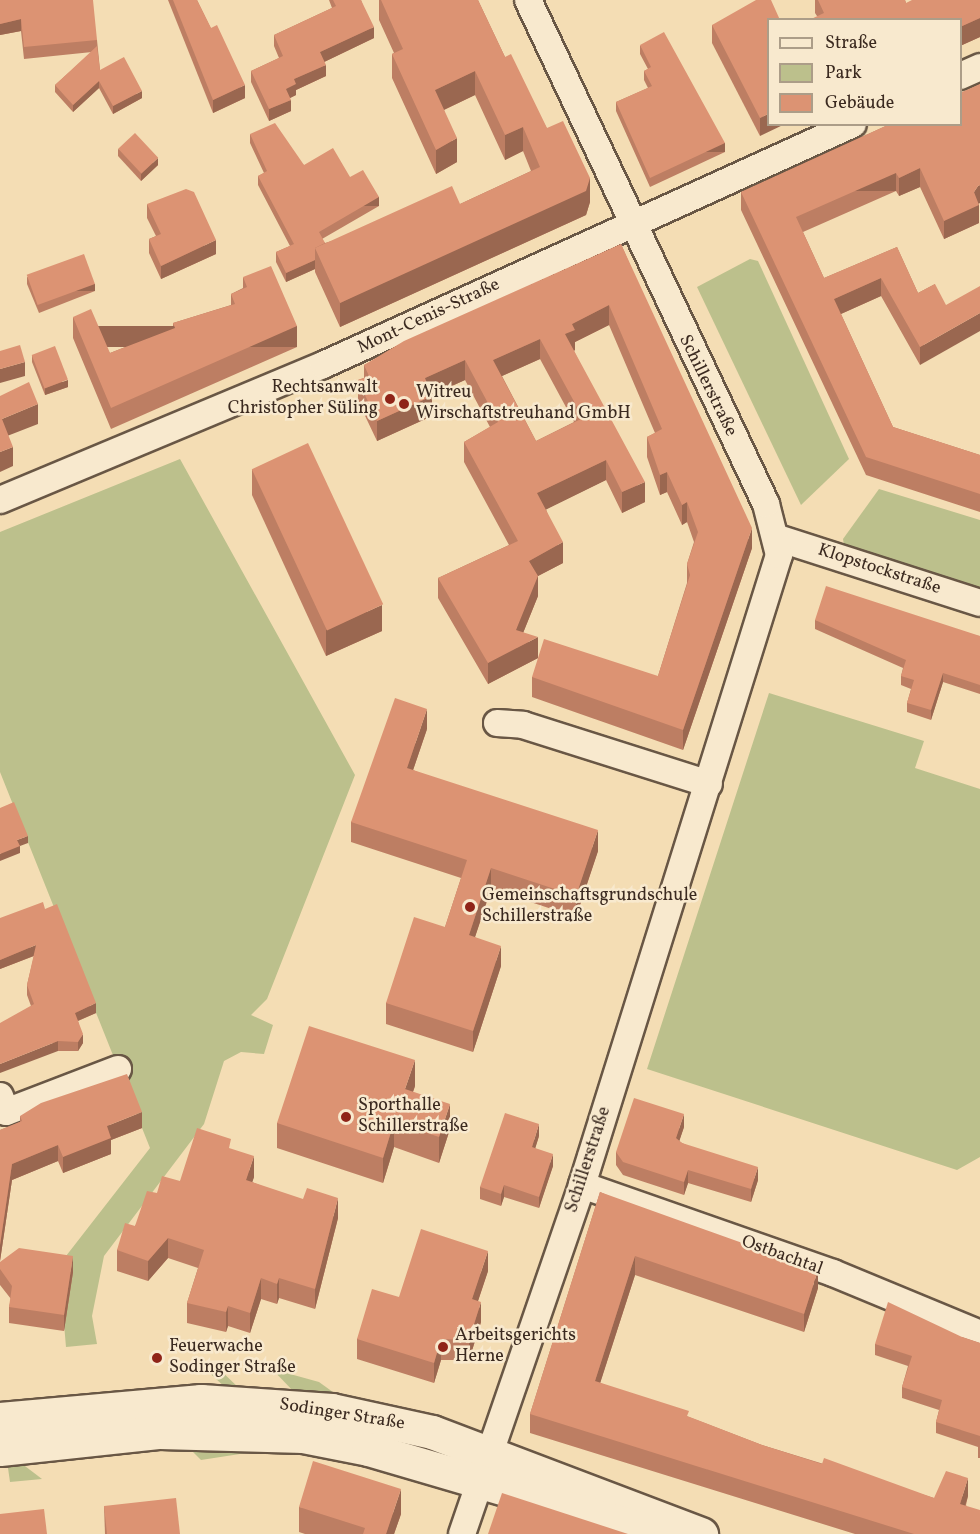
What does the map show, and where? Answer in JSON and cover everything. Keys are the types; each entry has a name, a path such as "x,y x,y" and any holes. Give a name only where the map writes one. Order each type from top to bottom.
{"main road":[{"name":"Sodinger Straße","path":"0,1419 165,1402 293,1405 399,1422 484,1468 660,1534"},
{"name":"Sodinger Straße","path":"0,1449 160,1432 249,1431 348,1444 484,1468 700,1534"}],"street":[{"name":"Schillerstraße","path":"462,1534 582,1185 777,571 778,538 528,0"},
{"path":"962,75 980,67"},
{"name":"Mont-Cenis-Straße","path":"0,500 312,370 849,126"},
{"name":"Klopstockstraße","path":"778,538 980,603"},
{"path":"497,723 523,725 709,784"},
{"path":"0,1096 6,1112 118,1069"},
{"name":"Ostbachtal","path":"582,1185 832,1273 980,1334"}],"green space":[{"path":"750,259 758,261 849,459 801,505 697,287"},
{"path":"180,459 355,775 267,999 251,1015 273,1025 264,1054 241,1052 224,1061 204,1124 104,1256 92,1316 97,1344 66,1347 59,1265 150,1148 0,772 0,532"},
{"path":"879,489 980,520 980,588 844,545 843,539"},
{"path":"769,693 924,741 915,768 980,789 980,1157 957,1170 647,1069"},
{"path":"203,1367 217,1367 241,1390 227,1389"},
{"path":"272,1369 319,1382 337,1395 295,1393"},
{"path":"186,1445 259,1451 201,1460"},
{"path":"17,1460 42,1479 10,1482 7,1461"}],"building":[{"path":"0,0 93,0 97,40 24,47 21,19 0,24"},
{"path":"173,0 197,0 211,28 217,25 245,85 213,100"},
{"path":"333,0 361,0 374,27 320,52 326,65 294,79 296,84 286,89 291,100 269,109 251,71 283,56 274,35 336,6"},
{"path":"381,0 478,0 505,57 511,54 547,128 563,121 590,178 586,191 340,303 315,248 452,186 460,204 540,167 523,127 505,135 475,71 435,90 457,138 436,150 392,54 403,49"},
{"path":"756,0 771,0 779,18 767,18 767,114 760,118 712,25"},
{"path":"818,0 905,0 906,3 912,0 980,0 980,18 962,26 962,18 813,18 824,13"},
{"path":"664,32 725,143 650,178 616,102 652,86 644,71 651,67 640,45"},
{"path":"97,46 100,70 124,57 142,91 113,106 99,81 73,105 55,85"},
{"path":"980,84 980,185 974,192 979,205 944,221 920,168 899,178 896,173 796,217 824,278 897,247 918,293 935,284 946,305 980,286 980,313 920,347 881,278 834,299 893,427 980,455 980,494 866,457 741,192 886,126 962,126 962,92"},
{"path":"275,123 304,165 333,148 350,177 363,170 379,197 319,232 325,243 315,248 315,260 286,273 276,252 294,244 258,176 267,171 250,134"},
{"path":"135,133 158,158 141,174 118,149"},
{"path":"186,189 194,192 216,240 161,266 149,239 161,234 147,204"},
{"path":"621,244 752,528 683,730 532,677 544,639 658,676 690,575 687,564 698,532 687,502 682,505 667,472 660,475 647,437 662,429 609,305 572,324 575,330 565,334 645,482 622,492 606,460 537,493 563,542 529,561 538,576 516,630 538,637 488,663 438,578 518,541 464,442 498,422 465,360 425,378 432,396 377,421 358,380 369,376 364,365 404,341","holes":["540,339 583,418 536,441 493,360"]},
{"path":"84,254 95,284 38,305 27,275"},
{"path":"271,266 297,326 111,408 73,317 91,309 110,353 175,328 173,323 235,304 231,294 247,287 243,277"},
{"path":"20,345 25,362 0,369 0,351"},
{"path":"55,346 68,380 45,389 32,355"},
{"path":"29,382 38,404 2,419 13,447 0,452 0,396"},
{"path":"308,443 383,604 327,631 252,469"},
{"path":"826,586 980,636 980,685 943,673 931,710 907,703 914,680 901,676 906,660 815,620"},
{"path":"395,698 427,709 407,768 598,830 576,896 491,868 469,935 501,946 473,1031 386,1003 414,917 445,927 467,860 351,822"},
{"path":"14,802 28,836 17,840 20,846 0,854 0,808"},
{"path":"43,902 45,909 57,904 96,1003 75,1013 83,1034 78,1042 58,1041 0,1064 0,1023 34,1004 27,985 36,945 0,960 0,918"},
{"name":"Sporthalle Schillerstraße","path":"309,1026 415,1060 405,1089 450,1104 439,1137 394,1122 383,1158 277,1123"},
{"path":"127,1074 142,1112 107,1126 111,1138 63,1157 58,1145 12,1164 0,1245 0,1130 22,1121 20,1116 41,1103"},
{"path":"634,1098 684,1114 676,1138 682,1143 758,1167 751,1189 688,1170 684,1182 623,1162 616,1152"},
{"path":"505,1113 539,1124 532,1147 553,1154 539,1197 504,1185 501,1194 480,1187"},
{"path":"197,1128 231,1139 229,1148 254,1156 246,1180 303,1199 307,1188 338,1198 315,1289 279,1278 277,1284 261,1278 250,1313 228,1306 226,1312 187,1303 204,1250 168,1238 148,1261 117,1250 125,1223 135,1226 147,1191 157,1193 162,1176 180,1181"},
{"path":"600,1192 818,1270 804,1314 635,1256 595,1381 689,1411 687,1416 762,1445 822,1464 824,1458 934,1498 946,1471 968,1478 960,1504 980,1510 980,1534 914,1534 530,1414"},
{"path":"421,1229 488,1251 472,1299 481,1302 469,1340 441,1339 434,1363 357,1339 372,1289 399,1297"},
{"path":"19,1248 73,1256 64,1315 9,1307 12,1286 0,1269 0,1262"},
{"path":"888,1302 962,1337 980,1343 980,1436 936,1422 942,1400 902,1387 912,1356 875,1344"},
{"path":"313,1461 401,1489 386,1534 363,1534 365,1528 299,1507"},
{"path":"502,1493 628,1534 488,1534"},
{"path":"176,1498 180,1534 107,1534 104,1506"},
{"path":"44,1509 47,1534 0,1534 0,1514"}],"place":[{"name":"Rechtsanwalt Christopher Süling","path":"390,399"},
{"name":"Witreu Wirschaftstreuhand GmbH","path":"404,404"},
{"name":"Gemeinschaftsgrundschule Schillerstraße","path":"470,907"},
{"name":"Sporthalle Schillerstraße","path":"346,1117"},
{"name":"Arbeitsgerichts Herne","path":"443,1347"},
{"name":"Feuerwache Sodinger Straße","path":"157,1358"}]}
